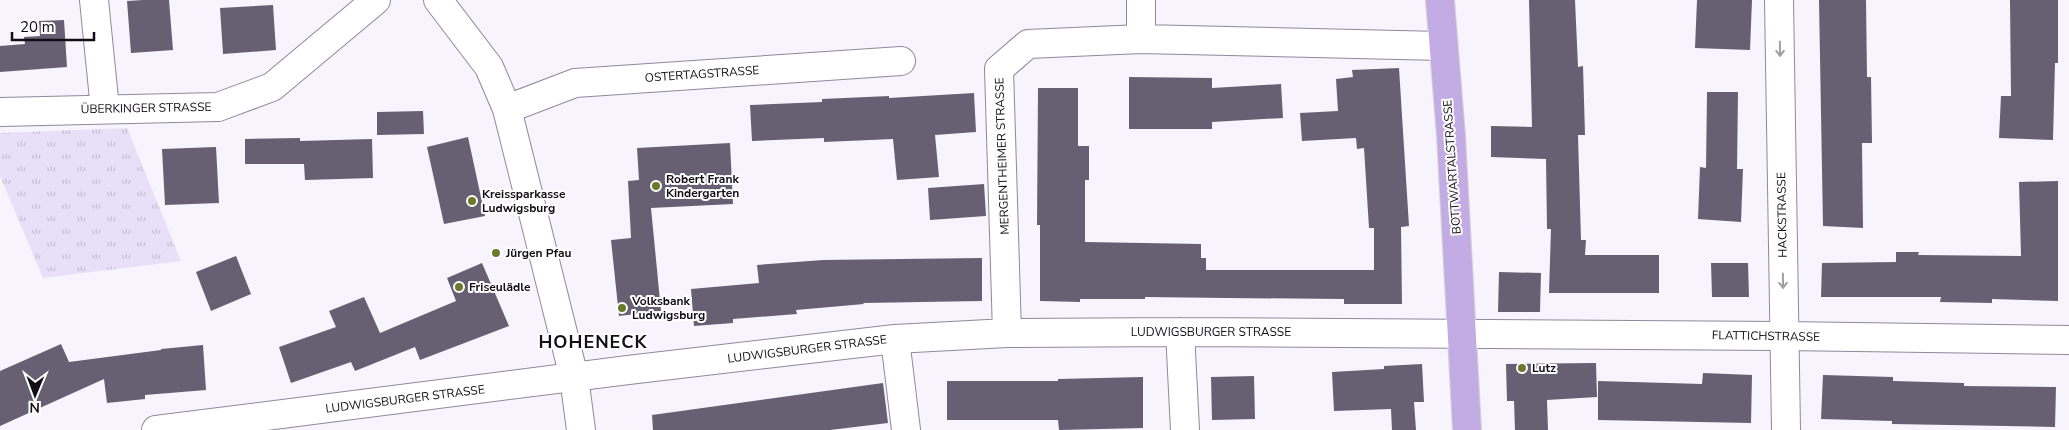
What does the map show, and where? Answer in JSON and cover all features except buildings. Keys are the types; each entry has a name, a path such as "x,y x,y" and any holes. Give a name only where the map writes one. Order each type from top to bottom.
{"main road":[{"name":"BOTTWARTALSTRASSE","path":"1440,0 1467,430"}],"street":[{"path":"94,0 105,109"},
{"name":"ÜBERKINGER STRASSE","path":"0,112 218,107 272,87 376,0"},
{"path":"438,0 489,67 507,109 574,377 581,430"},
{"path":"1141,39 1142,0"},
{"name":"HACKSTRASSE","path":"1779,0 1786,430"},
{"name":"MERGENTHEIMER STRASSE","path":"1007,333 999,68 1028,44 1141,39 1442,46"},
{"name":"OSTERTAGSTRASSE","path":"507,109 574,83 901,61"},
{"path":"1180,332 1185,430"},
{"name":"LUDWIGSBURGER STRASSE","path":"156,430 574,377 895,339 1007,333 1462,334"},
{"name":"FLATTICHSTRASSE","path":"1462,334 2069,340"},
{"path":"895,339 906,430"}],"green space":[{"path":"127,128 181,261 43,278 0,176 0,133"}],"place":[{"name":"Robert Frank Kindergarten","path":"656,186"},
{"name":"Kreissparkasse Ludwigsburg","path":"472,201"},
{"name":"Jürgen Pfau","path":"496,253"},
{"name":"Friseulädle","path":"459,287"},
{"name":"Volksbank Ludwigsburg","path":"622,308"},
{"name":"Lutz","path":"1522,368"}],"district":[{"name":"HOHENECK","path":"593,342"}]}
